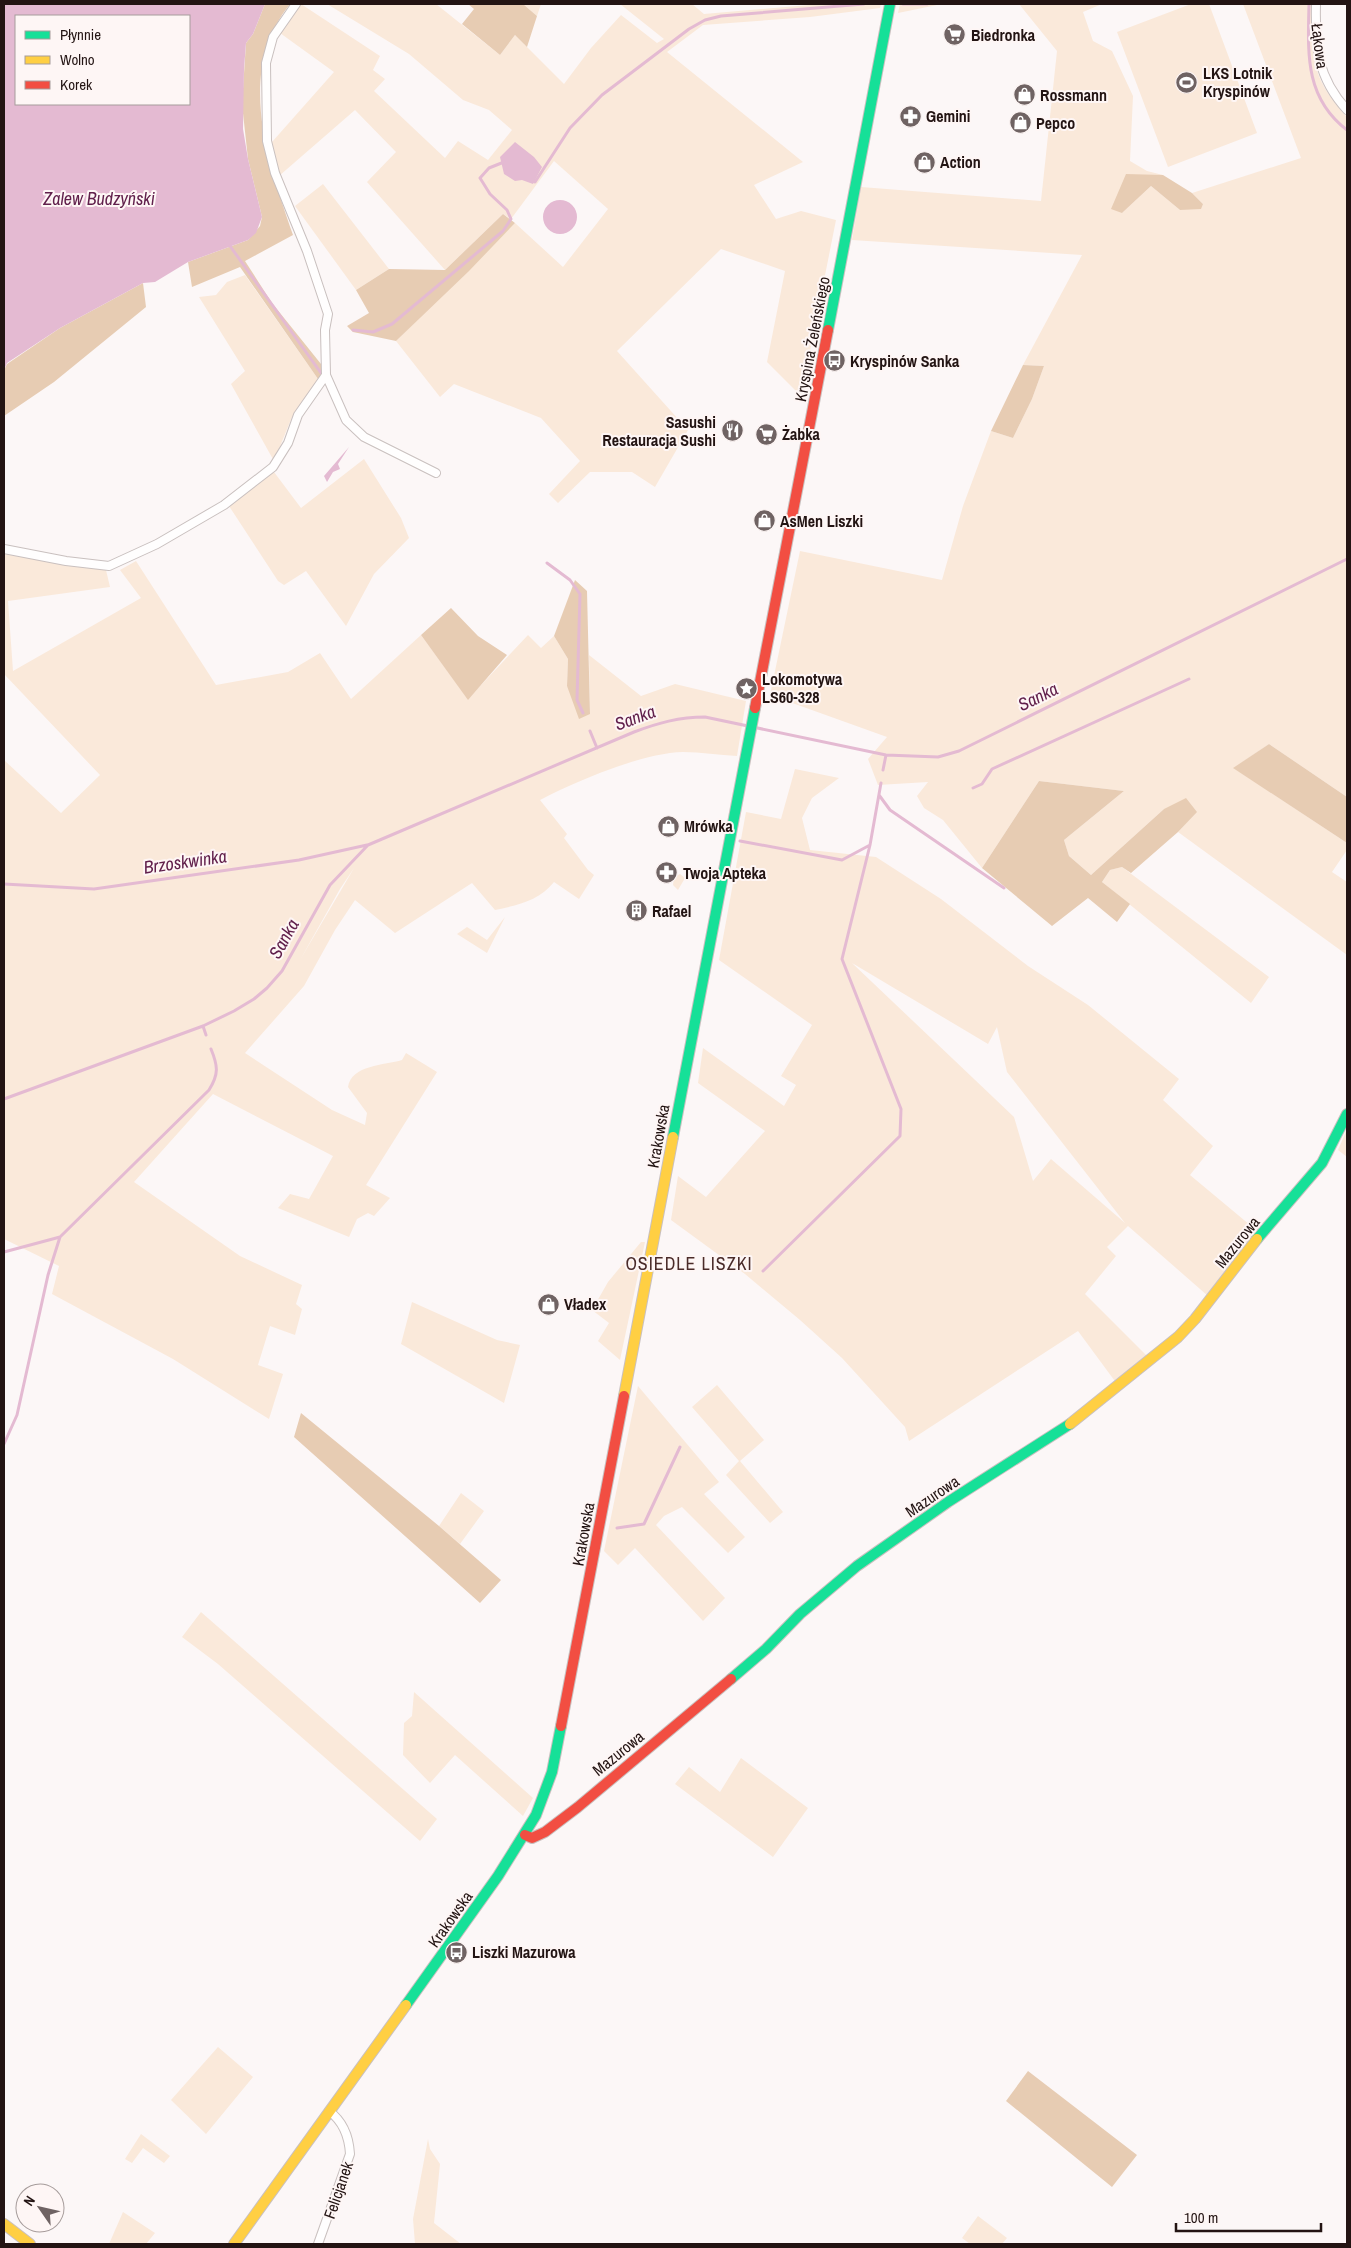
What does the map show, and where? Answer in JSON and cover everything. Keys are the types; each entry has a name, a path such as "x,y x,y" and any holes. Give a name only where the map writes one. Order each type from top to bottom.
{"main road":[{"name":"Kryspina Żeleńskiego","path":"750,741 889,9"},
{"name":"Krakowska","path":"234,2244 330,2112 525,1835 543,1800 558,1750 681,1094 709,961 750,741"},
{"name":"Mazurowa","path":"525,1835 532,1838 545,1832 578,1807 766,1649 800,1614 857,1566 948,1502 1068,1425 1178,1337 1195,1319 1249,1248 1306,1182 1328,1151 1347,1114"},
{"path":"4,2224 30,2244"}],"street":[{"path":"296,4 273,36 266,63 267,141 275,173 304,244 328,314 325,330 326,375 346,420 364,437 436,473"},
{"name":"Łąkowa","path":"1316,4 1317,50 1321,69 1327,84 1347,110"},
{"path":"4,549 89,565 109,566 157,544 224,506 273,468 288,443 298,415 326,375"},
{"name":"Felicjanek","path":"318,2244 350,2154 349,2141 344,2128 330,2112"}],"shaded area":[{"path":"265,4 290,4 273,30 264,59 260,88 267,148 274,178 293,235 245,261 272,303 321,364 324,372 318,379 240,267 192,287 188,262 248,240 260,226 262,217 248,159 242,104 246,43 253,34"},
{"path":"301,4 380,56 373,70 385,79 374,91 445,158 458,141 488,160 512,130 489,110 463,100 409,54 327,4 436,4 500,55 515,35 564,84 591,48 621,15 657,43 664,39 620,4 692,4 704,14 821,4 881,4 880,8 810,17 703,25 667,52 803,162 754,185 776,219 801,211 836,220 801,396 767,362 785,271 721,249 617,351 688,430 655,487 632,472 590,472 558,503 549,494 580,461 541,418 454,384 440,397 396,341 515,223 563,267 608,209 554,161 511,219 503,214 445,270 367,182 396,152 355,110 279,176 272,142 334,72 280,33"},
{"path":"468,4 523,4 537,16 527,47 515,35 500,55 462,24 474,9"},
{"path":"523,4 541,4 537,16"},
{"path":"900,4 942,4 898,13"},
{"path":"1019,4 1102,4 1083,12 1093,41 1112,51 1133,96 1130,161 1147,171 1163,175 1126,175 1122,213 1151,186 1180,210 1203,204 1192,193 1301,158 1243,4 1313,4 1314,53 1319,77 1334,102 1347,117 1347,797 1269,744 1234,768 1347,843 1347,850 1332,872 1347,882 1347,955 1178,832 1196,812 1164,809 1091,875 1069,856 1064,840 1124,791 1039,781 982,868 943,820 924,808 917,796 928,782 878,785 868,759 887,737 770,695 800,551 942,580 963,506 991,431 1013,438 1032,399 1044,366 1023,365 1082,255 852,240 861,187 1041,201 1057,51"},
{"name":"LKS Lotnik Kryspinów","path":"1191,4 1209,4 1257,133 1168,167 1117,32"},
{"path":"1126,174 1163,175 1192,193 1203,204 1201,209 1180,210 1151,186 1122,213 1111,209"},
{"path":"323,184 389,269 356,290 295,206"},
{"path":"503,214 515,223 469,271 396,341 353,332 347,326 369,313 356,290 389,269 445,270"},
{"path":"245,275 318,379 292,417 274,461 231,384 245,371 199,297 216,295 227,282"},
{"path":"143,283 146,307 54,382 4,416 4,370 7,364 60,328"},
{"path":"1023,365 1044,366 1032,399 1013,438 991,431"},
{"path":"364,459 401,518 409,538 374,574 346,626 306,571 284,585 278,581 229,506 274,472 301,508"},
{"path":"4,554 106,570 110,587 8,601 13,671 141,598 120,570 136,561 216,685 288,672 320,653 351,699 421,635 468,699 528,635 541,648 554,636 568,659 567,686 590,714 589,655 641,696 675,684 746,701 737,756 683,752 649,757 610,769 540,800 567,834 564,838 588,870 594,875 579,899 554,882 535,898 495,910 472,883 395,933 355,900 335,930 304,986 245,1053 332,1110 365,1125 367,1113 348,1087 350,1080 355,1074 370,1067 402,1060 406,1053 437,1072 366,1185 390,1198 374,1216 368,1213 357,1219 349,1237 278,1208 290,1194 309,1199 333,1156 213,1094 134,1182 240,1256 302,1285 296,1304 302,1309 295,1335 270,1326 258,1365 283,1374 269,1419 173,1359 52,1294 59,1266 4,1239 4,760 61,813 100,775 4,674","holes":["354,868 300,960 340,889"]},
{"path":"575,580 587,591 590,714 579,719 567,686 568,659 554,636"},
{"path":"451,608 478,636 507,655 468,700 421,635"},
{"path":"1269,744 1347,797 1347,843 1233,768"},
{"path":"795,769 839,778 812,798 802,818 810,850 876,857 941,899 1028,966 1088,1005 1179,1079 1163,1100 1213,1146 1190,1175 1256,1230 1208,1296 1128,1226 1107,1247 1116,1256 1085,1294 1148,1357 1117,1384 1078,1331 909,1441 905,1427 842,1358 745,1274 671,1220 678,1176 706,1197 765,1131 698,1083 703,1048 784,1106 796,1085 781,1076 812,1025 719,960 746,812 781,819","holes":["852,963 988,1044 997,1027 1007,1072 1125,1223 1051,1159 1033,1181 1014,1117"]},
{"path":"1039,781 1124,791 1064,840 1069,856 1091,875 1164,809 1186,798 1197,812 1178,832 1131,873 1122,867 1110,870 1102,882 1130,904 1117,922 1088,898 1052,926 982,868"},
{"path":"1122,867 1269,977 1251,1003 1102,882 1110,870"},
{"path":"680,874 685,878 678,890 673,885 674,877"},
{"path":"505,917 487,953 457,934 467,927 487,940"},
{"path":"1347,1129 1347,1157 1338,1150"},
{"path":"641,1242 645,1242 620,1360 598,1341 609,1323 592,1310 608,1282"},
{"path":"412,1302 497,1340 520,1345 504,1403 401,1344"},
{"path":"717,1385 764,1440 740,1461 783,1512 770,1523 726,1475 739,1461 692,1407"},
{"path":"638,1386 719,1482 704,1494 745,1537 728,1553 682,1507 664,1516 656,1525 725,1598 703,1621 635,1548 618,1565 604,1551"},
{"path":"301,1413 439,1526 501,1580 480,1603 294,1437"},
{"path":"461,1493 484,1511 460,1544 439,1526"},
{"path":"201,1612 437,1819 420,1841 218,1664 182,1637"},
{"path":"414,1692 533,1798 523,1816 455,1755 430,1783 403,1755 404,1723 412,1716"},
{"path":"741,1758 808,1808 773,1857 675,1784 689,1767 720,1792"},
{"path":"218,2047 253,2077 206,2134 171,2100"},
{"path":"1028,2071 1137,2155 1112,2187 1006,2101"},
{"path":"141,2134 170,2156 164,2163 143,2148 132,2163 125,2159"},
{"path":"428,2139 430,2149 440,2164 434,2223 461,2244 415,2244 413,2219"},
{"path":"123,2212 155,2233 146,2244 109,2244"},
{"path":"978,2216 1007,2238 1002,2244 970,2244 962,2238"}],"water":[{"name":"Zalew Budzyński","path":"4,4 265,4 253,34 246,43 244,69 243,129 262,217 256,233 248,240 188,262 155,282 143,283 60,328 7,363 4,370"},
{"path":"515,142 534,157 542,167 533,184 522,180 515,181 504,174 500,157"},
{"path":"560,200 572,205 577,217 572,229 560,234 548,229 543,217 548,205"},
{"path":"349,447 338,464 340,469 333,472 327,482 324,476"}],"waterway":[{"path":"532,180 535,182 570,128 602,95 689,29 705,20 721,16 864,4"},
{"path":"903,4 927,4"},
{"path":"1309,4 1309,56 1316,88 1323,103 1333,117 1347,130"},
{"path":"353,330 373,332 392,324 503,231 511,219 507,210 490,194 480,178 489,168 504,162"},
{"path":"230,246 321,373"},
{"name":"Sanka","path":"4,1099 203,1026 234,1011 254,999 282,971 330,885 368,845 634,732 669,721 705,717 886,755 938,757 959,751 1347,559"},
{"path":"547,563 570,580 580,594 577,700 583,713"},
{"path":"973,788 982,784 992,769 1189,679"},
{"path":"590,731 597,748"},
{"path":"883,770 886,755"},
{"path":"740,841 842,860 870,845 881,783"},
{"path":"879,795 890,810 1004,888"},
{"name":"Brzoskwinka","path":"4,884 94,889 299,860 367,845"},
{"path":"763,1271 900,1136 901,1109 842,959 870,845"},
{"path":"203,1026 206,1035"},
{"path":"4,1444 17,1415 48,1275 60,1237 209,1090 216,1074 215,1060 211,1049"},
{"path":"4,1252 60,1237"},
{"path":"617,1528 644,1524 680,1447"}],"traffic: fast":[{"path":"828,330 890,4"},
{"path":"673,1137 755,708"},
{"path":"1257,1239 1322,1163 1347,1114"},
{"path":"731,1679 766,1649 800,1614 857,1566 948,1502 1070,1424"},
{"path":"406,2005 498,1876 536,1815 552,1772 561,1726"}],"traffic: slow":[{"path":"624,1396 673,1137"},
{"path":"1070,1424 1178,1337 1195,1319 1257,1239"},
{"path":"234,2244 406,2005"},
{"path":"4,2224 30,2244"}],"traffic: jam":[{"path":"755,708 828,330"},
{"path":"561,1726 624,1396"},
{"path":"525,1835 532,1838 545,1832 578,1807 731,1679"}],"place":[{"name":"Biedronka","path":"955,35"},
{"name":"LKS Lotnik Kryspinów","path":"1187,82"},
{"name":"Rossmann","path":"1024,95"},
{"name":"Gemini","path":"910,116"},
{"name":"Pepco","path":"1020,123"},
{"name":"Action","path":"924,162"},
{"name":"Kryspinów Sanka","path":"834,361"},
{"name":"Sasushi Restauracja Sushi","path":"732,431"},
{"name":"Żabka","path":"766,434"},
{"name":"AsMen Liszki","path":"764,521"},
{"name":"Lokomotywa LS60-328","path":"746,688"},
{"name":"Mrówka","path":"668,826"},
{"name":"Twoja Apteka","path":"667,873"},
{"name":"Rafael","path":"636,911"},
{"name":"Vładex","path":"548,1304"},
{"name":"Liszki Mazurowa","path":"456,1952"}],"district":[{"name":"OSIEDLE LISZKI","path":"689,1264"}]}
